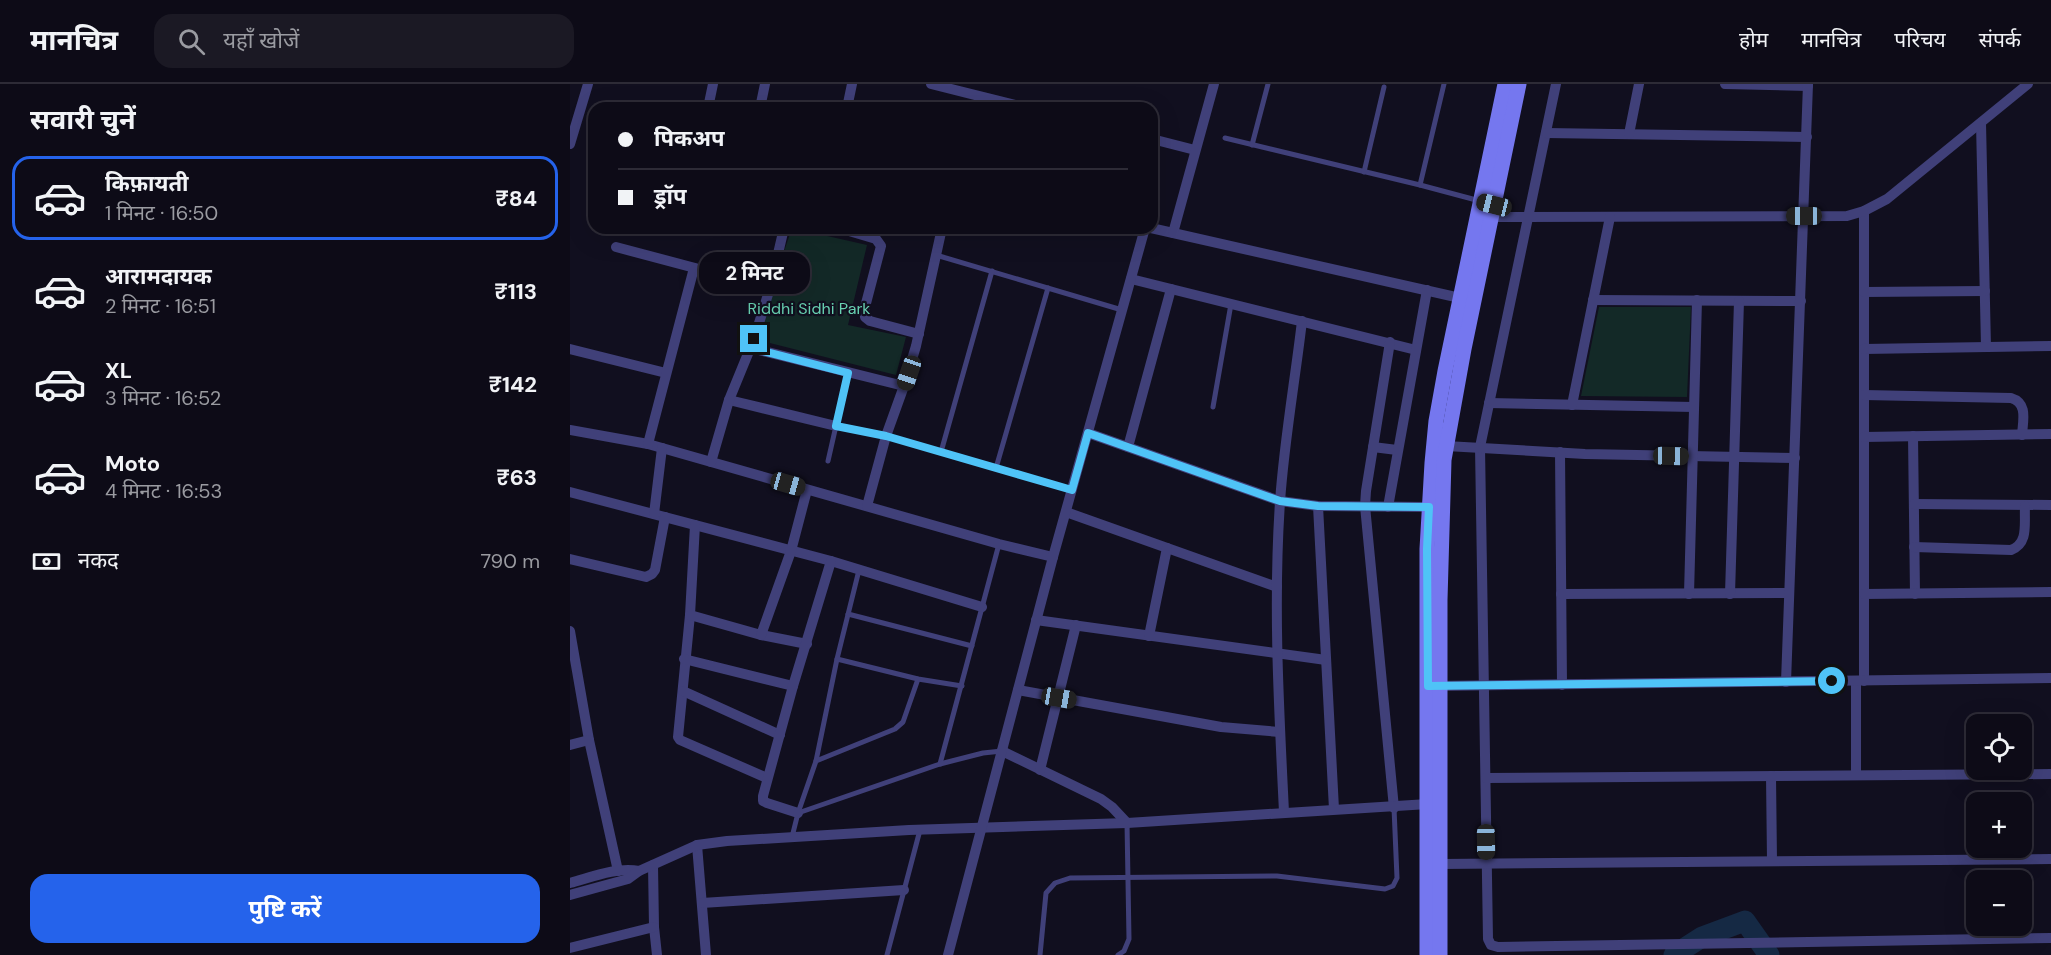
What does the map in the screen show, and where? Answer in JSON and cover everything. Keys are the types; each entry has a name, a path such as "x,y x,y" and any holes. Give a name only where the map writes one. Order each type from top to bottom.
{"street":[{"path":"570,144 587,84"},
{"path":"709,102 713,84"},
{"path":"761,102 765,84"},
{"path":"848,102 852,84"},
{"path":"931,84 1003,102"},
{"path":"1173,233 1214,84"},
{"path":"1440,955 1434,914 1428,804 1446,446 1464,349 1505,84"},
{"path":"1427,955 1441,864 1427,549 1436,421 1460,298 1519,84"},
{"path":"1556,84 1480,447 1488,939 1491,945 1498,947 2051,938"},
{"path":"1629,134 1639,84"},
{"path":"1725,84 1808,85 1786,682"},
{"path":"1486,210 1528,217 1847,216 1864,211 1887,199 2028,84"},
{"path":"1981,123 1986,347"},
{"path":"1546,133 1807,136"},
{"path":"1158,141 1195,150"},
{"path":"1856,776 1864,594 1864,211"},
{"path":"1572,405 1610,217"},
{"path":"1158,230 1460,298"},
{"path":"711,462 729,400 751,348 770,288 783,234"},
{"path":"859,234 876,239 881,246 864,311 865,317 870,321 919,334"},
{"path":"867,506 886,436 919,334 940,234"},
{"path":"948,955 1053,557 1143,234"},
{"path":"616,247 770,288"},
{"path":"648,444 694,268"},
{"path":"1131,279 1416,350"},
{"path":"1128,447 1171,289"},
{"path":"1388,507 1427,290"},
{"path":"1864,292 1985,291"},
{"path":"1593,300 1801,301"},
{"path":"1689,594 1697,300"},
{"path":"1730,594 1739,301"},
{"path":"1284,812 1276,654 1276,587 1280,501 1302,321"},
{"path":"1390,342 1372,447 1365,506 1394,808"},
{"path":"1864,349 2051,346"},
{"path":"751,348 904,386"},
{"path":"570,349 666,373"},
{"path":"1864,395 2019,400 2023,405 2022,435"},
{"path":"729,400 836,426"},
{"path":"1490,403 1694,407"},
{"path":"570,430 648,444 999,544 1053,557"},
{"path":"1088,433 1280,501 1318,506 1429,507"},
{"path":"1864,437 2051,434"},
{"path":"1913,436 1915,594"},
{"path":"1446,446 1560,452 1795,458"},
{"path":"1372,447 1397,450"},
{"path":"570,559 646,577 652,574 655,570 660,515 662,448"},
{"path":"1560,452 1562,685"},
{"path":"761,635 790,551 807,490"},
{"path":"570,492 831,561 982,607"},
{"path":"1914,504 2051,505"},
{"path":"1318,506 1334,809"},
{"path":"1914,547 2011,550 2019,547 2024,540 2025,506"},
{"path":"1066,512 1276,587"},
{"path":"695,525 690,615 677,732 680,740 767,778"},
{"path":"1149,636 1167,548"},
{"path":"798,813 764,801 763,796 831,561"},
{"path":"1864,594 2051,592"},
{"path":"1561,594 1789,593"},
{"path":"690,615 761,635 807,644"},
{"path":"1036,620 1326,660"},
{"path":"1040,770 1076,625"},
{"path":"570,631 573,665 618,871"},
{"path":"684,659 793,686"},
{"path":"1434,686 2051,678"},
{"path":"1018,690 1221,727 1280,732"},
{"path":"683,691 780,735"},
{"path":"570,745 589,740"},
{"path":"1002,751 1101,799 1112,807 1126,823"},
{"path":"1486,778 2051,774"},
{"path":"1771,776 1772,861"},
{"path":"570,895 628,879 697,845 792,837 1126,823 1334,809 1394,808 1428,804"},
{"path":"697,845 706,955"},
{"path":"1441,864 2051,859"},
{"path":"653,865 657,955"},
{"path":"570,883 618,871 639,872"},
{"path":"702,903 904,890"},
{"path":"570,948 654,927"}],"lane":[{"path":"1252,145 1268,84"},
{"path":"1420,185 1444,84"},
{"path":"1364,172 1384,87"},
{"path":"1225,138 1420,185 1486,210"},
{"path":"935,254 1122,310"},
{"path":"941,452 992,271"},
{"path":"996,468 1048,288"},
{"path":"1213,407 1231,304"},
{"path":"828,461 848,373"},
{"path":"836,426 886,436 1072,490"},
{"path":"940,764 999,544"},
{"path":"792,837 816,761 837,659 859,570"},
{"path":"848,614 972,646"},
{"path":"837,659 918,679 962,686"},
{"path":"816,761 895,729 903,722 918,679"},
{"path":"798,813 940,764 983,753 1002,751"},
{"path":"1040,955 1046,893 1055,883 1070,878 1276,876 1385,889 1393,886 1397,878 1394,808"},
{"path":"1118,955 1124,951 1129,939 1126,823"},
{"path":"887,955 920,830"}],"green space":[{"name":"Riddhi Sidhi Park","path":"790,234 818,234 867,245 848,325 906,337 896,375 754,339"},
{"path":"1599,307 1691,307 1687,397 1581,396"}],"waterway":[{"path":"1674,955 1702,937 1745,921 1769,955"}],"route":[{"path":"754,339 751,348 848,373 836,426 886,436 1072,490 1088,433 1280,501 1318,506 1429,507 1428,686 1832,681"}]}
